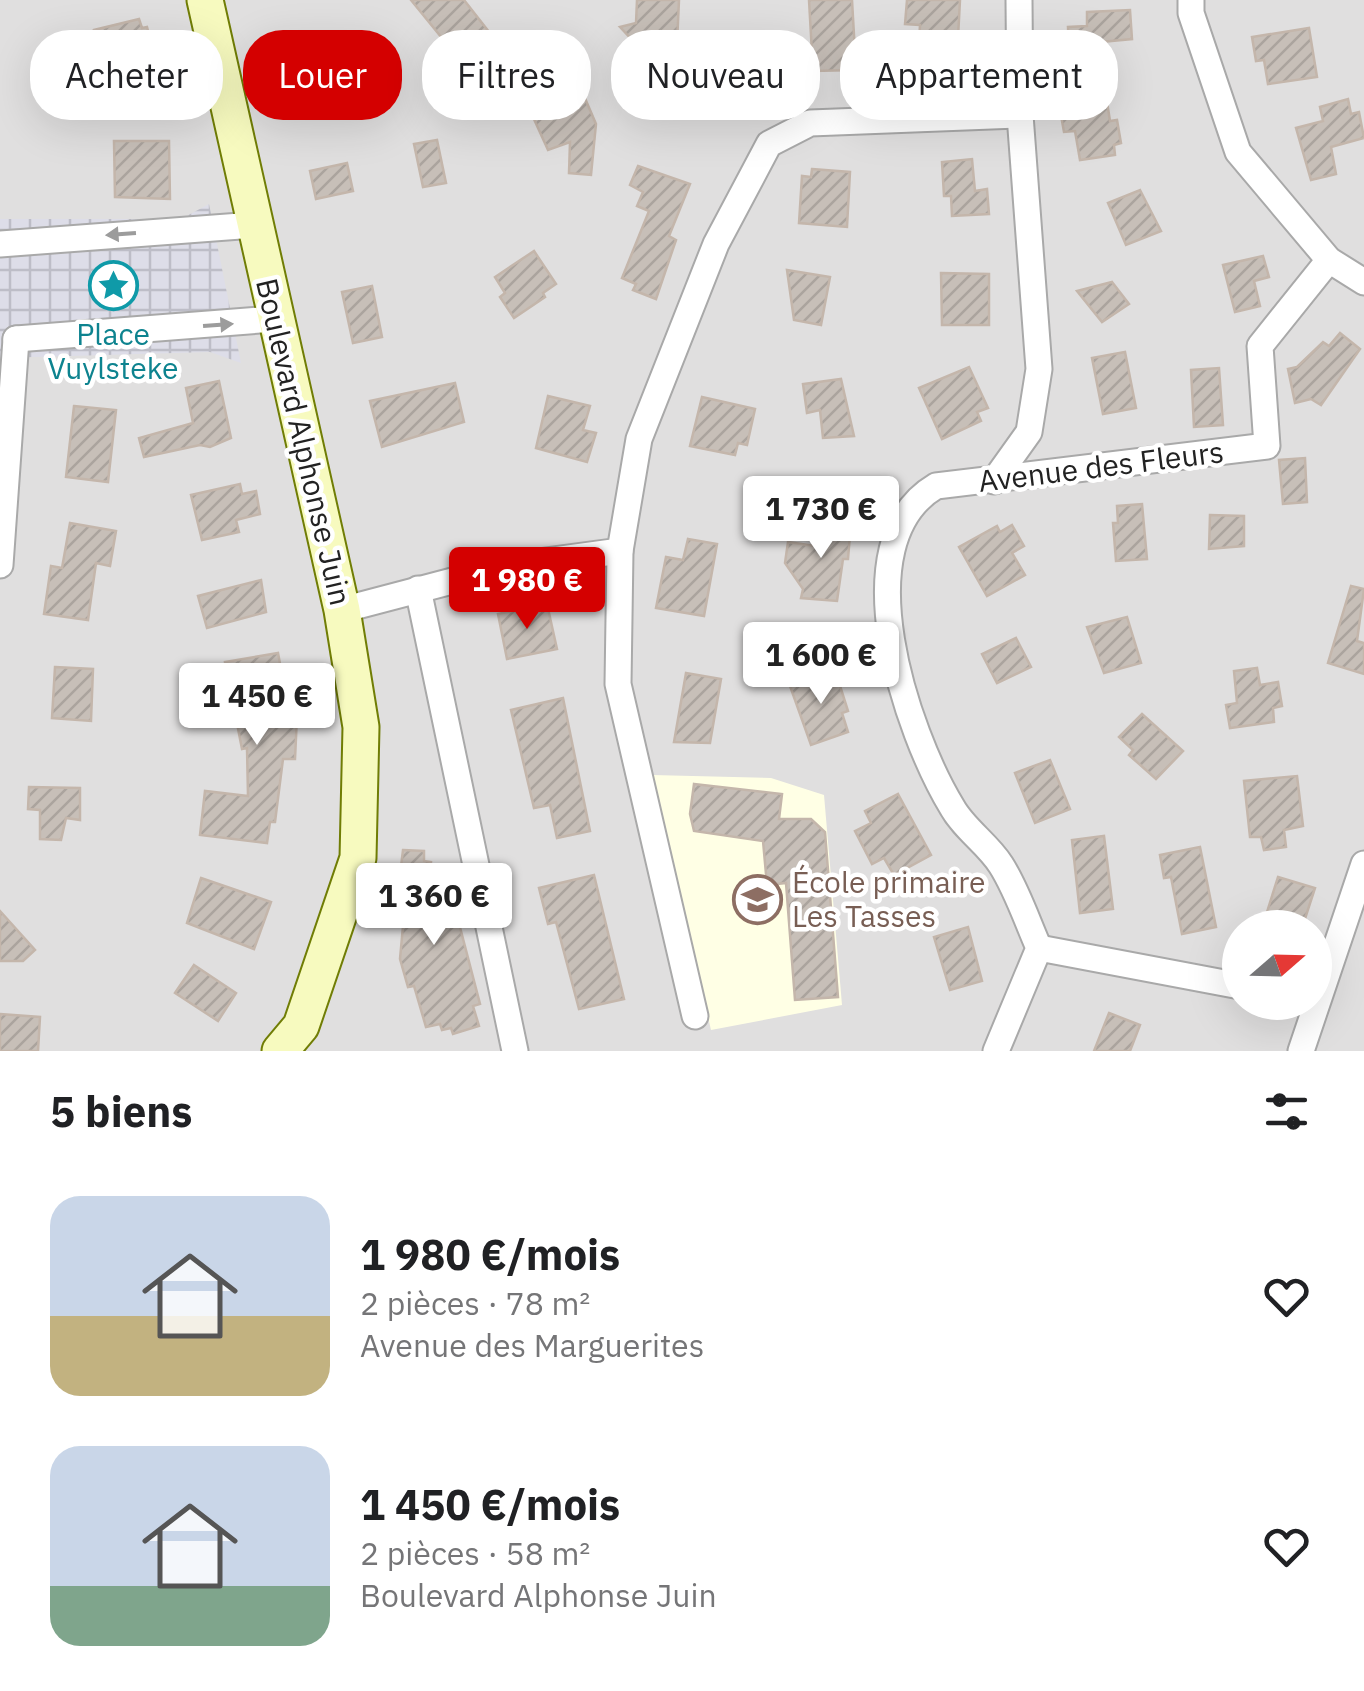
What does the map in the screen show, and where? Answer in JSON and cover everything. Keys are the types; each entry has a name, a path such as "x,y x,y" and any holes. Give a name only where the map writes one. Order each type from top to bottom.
{"street":[{"name":"Boulevard Alphonse Juin","path":"205,0 342,610 361,727 358,858 301,1026 280,1051"},
{"path":"1019,0 1019,30"},
{"path":"1191,0 1191,13 1238,152 1329,260 1364,282"},
{"path":"694,1016 618,684 620,551 639,439 716,244 769,144 810,122 870,120"},
{"path":"994,480 1029,432 1039,369 1020,120"},
{"path":"0,244 254,224"},
{"name":"Avenue des Fleurs","path":"1039,948 1001,864 952,808 898,680 885,599 894,542 913,500 936,486 1267,446 1260,346 1329,260"},
{"path":"0,565 8,335 274,319"},
{"path":"342,610 510,566 620,551"},
{"path":"418,589 515,1051"},
{"path":"1332,955 1364,864"},
{"path":"996,1051 1039,948 1222,983"},
{"path":"1301,1051 1310,1020"}],"shaded area":[{"path":"0,0 1364,0 1364,1051 0,1051"},
{"name":"Place Vuylsteke","path":"209,204 241,363 210,352 0,358 0,219 181,219"},
{"name":"École primaire Les Tasses","path":"652,775 771,778 824,795 842,1005 711,1030"}],"building":[{"path":"411,0 464,0 487,30 435,30"},
{"path":"637,0 679,0 678,30 620,27 636,23"},
{"path":"809,0 852,0 854,30 840,30 840,70 820,71 820,30 811,30"},
{"path":"907,0 960,0 958,30 920,30 920,25 905,24"},
{"path":"1130,10 1132,39 1118,40 1118,30 1068,30 1087,26 1087,12"},
{"path":"139,19 142,28 148,30 94,30"},
{"path":"1309,28 1317,77 1268,84 1264,60 1256,61 1252,37"},
{"path":"1348,99 1351,114 1359,112 1364,138 1331,147 1336,174 1311,180 1296,128 1323,121 1320,107"},
{"path":"591,112 596,124 591,175 569,173 570,142 548,150 534,120 591,120"},
{"path":"1062,120 1117,120 1121,143 1114,145 1115,155 1080,160 1075,131 1064,132"},
{"path":"437,140 446,183 423,187 414,144"},
{"path":"114,141 169,141 170,199 115,197"},
{"path":"972,159 975,191 987,189 989,214 952,216 951,196 944,196 942,162"},
{"path":"347,163 353,191 316,199 310,171"},
{"path":"638,166 690,184 669,236 676,240 656,299 633,290 636,284 622,278 649,211 637,206 643,192 630,185"},
{"path":"812,169 850,172 847,227 799,223 802,176 811,177"},
{"path":"1140,190 1161,231 1126,245 1108,203"},
{"path":"534,251 556,284 543,293 545,297 514,318 500,297 505,293 495,277"},
{"path":"1263,256 1269,277 1254,281 1260,306 1235,312 1223,265"},
{"path":"787,270 830,277 821,325 794,320"},
{"path":"941,273 989,274 989,325 942,325"},
{"path":"1112,282 1129,304 1102,322 1077,291"},
{"path":"372,286 382,337 353,343 342,292"},
{"path":"1340,333 1360,349 1321,405 1311,399 1295,403 1288,369 1297,367 1323,342 1329,346"},
{"path":"1125,352 1136,408 1103,414 1092,358"},
{"path":"969,367 988,408 977,412 981,421 942,439 919,388"},
{"path":"1219,368 1223,425 1194,427 1191,370"},
{"path":"841,379 854,436 823,438 820,410 807,413 803,384"},
{"path":"219,381 231,438 210,447 200,445 144,457 139,438 193,423 186,388"},
{"path":"455,383 464,422 382,447 370,401"},
{"path":"548,396 590,406 583,430 596,433 587,462 536,448"},
{"path":"702,397 755,409 747,445 738,443 735,455 690,446"},
{"path":"74,406 116,410 108,482 66,477"},
{"path":"1305,458 1307,502 1283,504 1279,460"},
{"path":"240,484 242,494 256,491 260,514 236,520 239,532 202,540 191,495"},
{"path":"1142,504 1147,559 1116,561 1113,523 1118,523 1117,506"},
{"path":"1210,515 1244,516 1244,546 1209,549"},
{"path":"818,520 851,523 848,559 843,559 837,601 801,598 803,589 785,563 788,542 815,546"},
{"path":"70,523 116,531 110,566 96,563 88,620 44,614 51,566 62,568"},
{"path":"1012,525 1024,546 1012,553 1025,575 987,596 959,547 997,526 1000,532"},
{"path":"688,539 717,544 704,616 656,608 666,557 683,560"},
{"path":"261,580 266,612 207,628 198,596"},
{"path":"1351,586 1364,589 1357,641 1364,643 1364,674 1328,663"},
{"path":"547,604 557,649 507,659 498,614"},
{"path":"1127,617 1141,663 1104,673 1087,627"},
{"path":"1016,638 1031,667 997,683 982,654"},
{"path":"278,653 281,669 293,667 298,695 295,759 283,759 275,822 270,822 267,843 200,835 205,791 248,796 247,748 242,749 225,662"},
{"path":"55,667 93,669 91,721 52,718"},
{"path":"1257,668 1260,685 1278,682 1282,706 1273,708 1274,722 1230,728 1226,705 1237,703 1234,671"},
{"path":"835,670 848,711 842,713 848,732 811,745 790,686"},
{"path":"686,673 721,679 710,743 674,742"},
{"path":"563,698 590,831 557,838 550,805 534,808 511,710"},
{"path":"1142,714 1183,751 1156,779 1129,755 1133,750 1119,737"},
{"path":"1050,760 1070,809 1035,823 1015,773"},
{"path":"1297,776 1303,826 1284,830 1286,847 1264,850 1261,837 1250,837 1244,781"},
{"path":"694,784 782,794 779,819 811,819 825,832 838,997 795,1000 786,883 767,885 763,841 694,831 690,814"},
{"path":"29,787 80,788 80,820 66,818 61,840 40,839 40,810 28,809"},
{"path":"898,794 931,855 894,875 884,858 872,864 855,831 871,823 865,811"},
{"path":"1104,836 1113,909 1080,913 1072,840"},
{"path":"1200,847 1216,927 1182,934 1171,877 1164,878 1160,855"},
{"path":"403,850 424,851 424,861 431,862 430,875 450,889 480,1004 473,1006 479,1026 453,1034 451,1028 442,1030 440,1024 426,1027 414,986 408,987 400,959 404,915 395,915"},
{"path":"594,875 624,999 579,1009 556,922 548,924 539,888"},
{"path":"1278,877 1315,888 1308,910 1268,910"},
{"path":"201,878 271,902 254,949 187,923"},
{"path":"0,911 35,950 23,961 0,961"},
{"path":"968,927 982,981 950,990 934,937"},
{"path":"194,965 236,993 218,1021 175,993"},
{"path":"1109,1013 1140,1025 1130,1051 1094,1051"},
{"path":"0,1014 40,1017 38,1051 0,1051"}],"place":[{"name":"Place Vuylsteke","path":"113,286"},
{"name":"École primaire Les Tasses","path":"757,900"}]}
